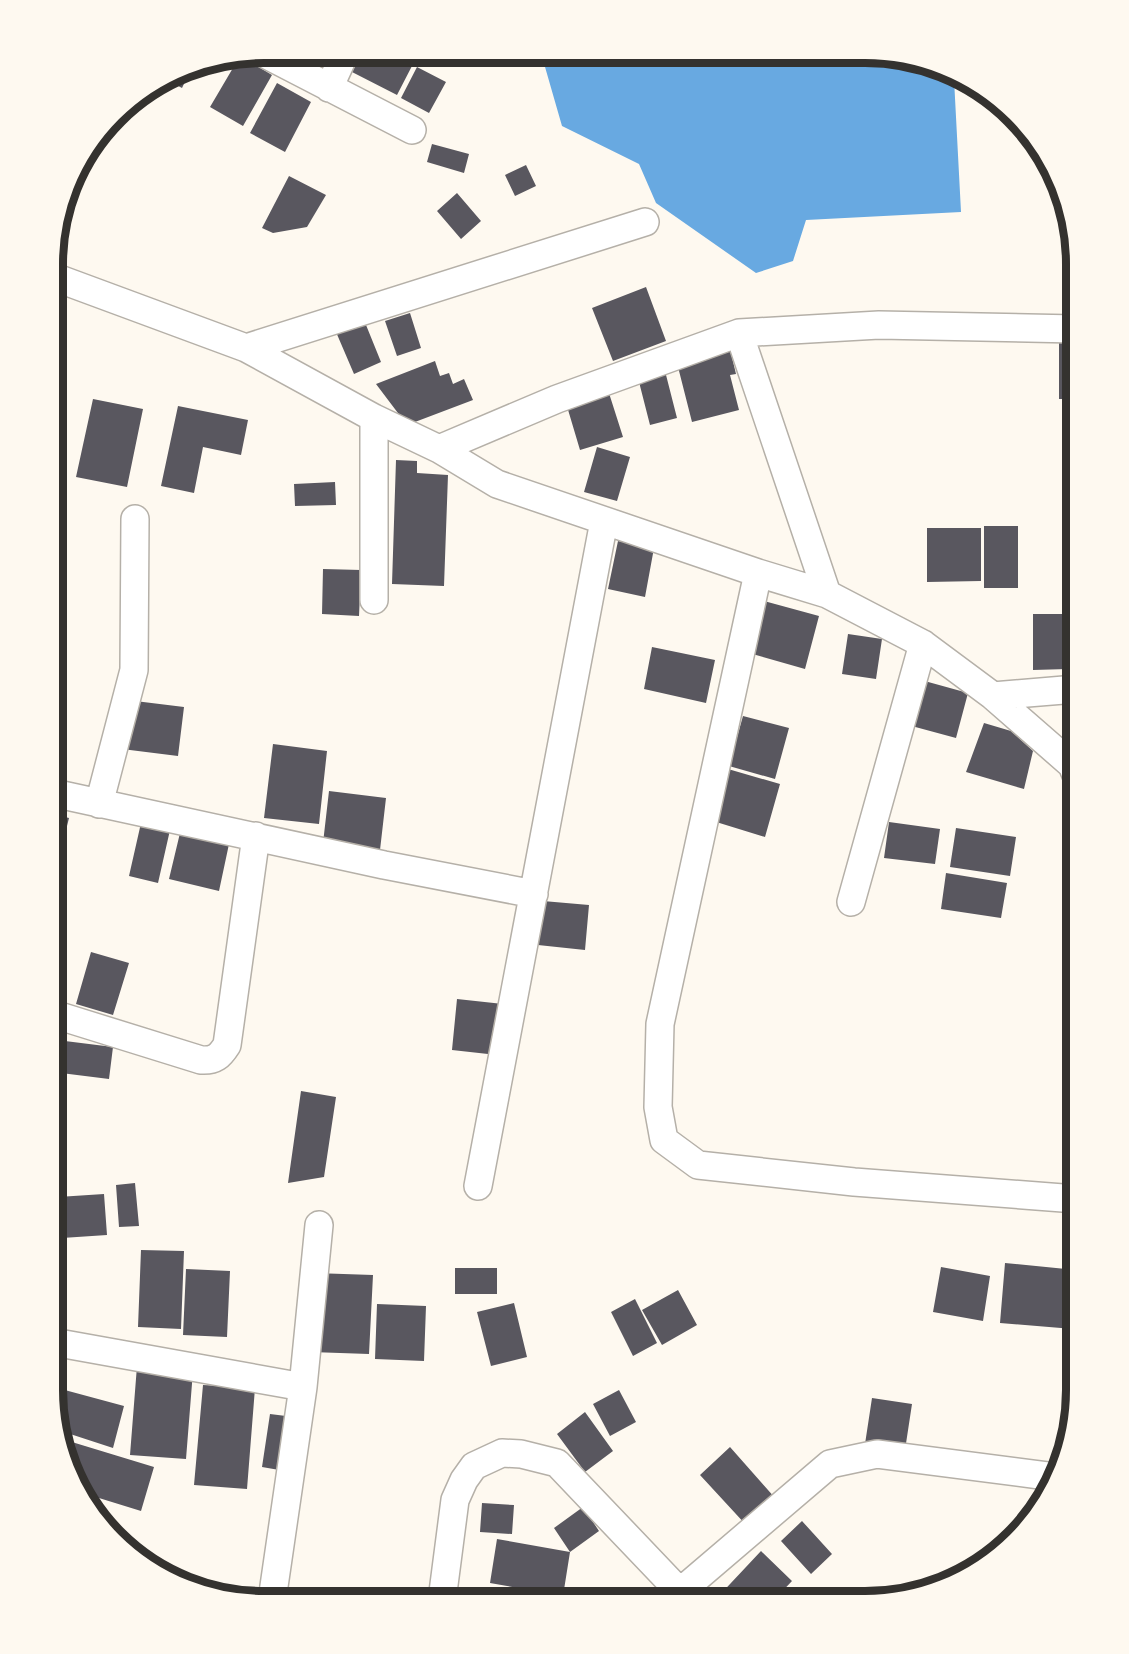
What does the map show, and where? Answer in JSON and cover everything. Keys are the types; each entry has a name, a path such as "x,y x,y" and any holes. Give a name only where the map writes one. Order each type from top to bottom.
{"street":[{"path":"284,63 411,130"},
{"path":"329,87 340,63"},
{"path":"246,348 645,222"},
{"path":"63,279 246,348 374,418 439,449 497,484 758,573 827,594 923,644 993,696 1066,760"},
{"path":"439,449 557,399 739,333 879,325 1066,329"},
{"path":"739,333 827,594"},
{"path":"374,418 374,600"},
{"path":"99,804 134,670 135,519"},
{"path":"478,1186 604,521"},
{"path":"758,573 660,1024 658,1107 664,1140 698,1165 854,1182 1066,1198"},
{"path":"851,902 923,644"},
{"path":"993,696 1066,690"},
{"path":"63,795 384,865 534,894"},
{"path":"63,1017 201,1060 212,1061 221,1055 227,1045 256,836"},
{"path":"273,1591 303,1387 319,1225"},
{"path":"63,1344 303,1387"},
{"path":"443,1591 455,1500 464,1480 474,1466 502,1453 521,1454 557,1462 673,1591"},
{"path":"685,1591 830,1464 877,1454 1046,1476"}],"water":[{"path":"544,63 865,63 917,70 954,84 961,212 806,220 793,261 756,273 656,203 639,164 562,126"}],"building":[{"path":"357,63 413,64 397,95 352,72"},
{"path":"253,64 272,75 243,126 210,107 234,65"},
{"path":"417,67 446,82 429,113 401,98"},
{"path":"187,78 182,88 175,84"},
{"path":"277,83 311,102 285,152 250,133"},
{"path":"432,144 469,154 464,173 427,162"},
{"path":"526,165 536,186 515,196 505,175"},
{"path":"289,176 326,195 307,227 273,233 262,228"},
{"path":"457,193 481,221 461,239 437,211"},
{"path":"646,287 666,341 613,361 592,308"},
{"path":"410,313 421,348 397,356 385,321"},
{"path":"364,320 381,362 354,374 336,332"},
{"path":"1059,339 1066,339 1066,399 1059,399"},
{"path":"730,349 736,374 730,375 739,410 692,422 677,363"},
{"path":"435,361 440,376 449,373 453,384 464,379 473,400 407,425 376,384"},
{"path":"665,371 677,418 650,425 638,378"},
{"path":"608,390 623,437 580,450 566,403"},
{"path":"93,399 143,409 127,487 76,477"},
{"path":"178,406 248,420 241,455 203,447 194,493 161,486"},
{"path":"597,447 630,457 617,501 584,492"},
{"path":"396,460 417,461 417,473 448,475 444,586 392,584"},
{"path":"335,482 336,505 295,506 294,484"},
{"path":"984,526 1018,526 1018,588 984,588"},
{"path":"927,528 981,528 981,581 927,582"},
{"path":"618,541 654,548 645,597 608,589"},
{"path":"323,569 361,570 359,616 322,614"},
{"path":"764,601 819,616 805,669 749,653"},
{"path":"1033,614 1066,614 1066,669 1033,670"},
{"path":"848,634 882,639 876,679 842,674"},
{"path":"652,647 715,660 706,703 644,689"},
{"path":"921,680 968,693 956,738 908,725"},
{"path":"127,700 184,707 178,756 122,749"},
{"path":"743,716 789,728 775,779 729,766"},
{"path":"984,723 1011,731 1033,751 1024,789 966,772"},
{"path":"273,744 327,751 319,824 264,818"},
{"path":"728,769 780,784 765,837 713,821"},
{"path":"329,791 386,798 380,850 323,843"},
{"path":"63,816 69,818 63,842"},
{"path":"889,822 940,829 935,864 884,858"},
{"path":"141,823 170,830 158,883 129,876"},
{"path":"956,828 1016,837 1010,876 950,867"},
{"path":"180,833 229,844 219,891 169,879"},
{"path":"946,873 1007,883 1001,918 941,909"},
{"path":"543,901 589,905 585,950 538,945"},
{"path":"63,908 67,909 63,925"},
{"path":"91,952 129,963 113,1015 76,1004"},
{"path":"457,999 503,1004 497,1055 452,1050"},
{"path":"65,1041 113,1047 109,1079 63,1073"},
{"path":"301,1091 336,1097 324,1177 288,1183"},
{"path":"135,1183 139,1226 119,1227 116,1185"},
{"path":"104,1194 107,1235 63,1238 63,1197"},
{"path":"141,1250 184,1251 181,1329 138,1327"},
{"path":"1005,1263 1066,1269 1066,1328 1000,1323"},
{"path":"941,1267 990,1276 983,1321 933,1312"},
{"path":"455,1268 497,1268 497,1294 455,1294"},
{"path":"186,1269 230,1271 227,1337 183,1335"},
{"path":"314,1273 373,1275 369,1354 311,1352"},
{"path":"678,1290 697,1325 662,1345 642,1310"},
{"path":"635,1299 657,1343 633,1356 611,1312"},
{"path":"514,1303 527,1357 491,1366 477,1312"},
{"path":"377,1304 426,1306 424,1361 375,1359"},
{"path":"137,1366 193,1371 186,1459 130,1455"},
{"path":"203,1385 255,1388 247,1489 194,1485"},
{"path":"63,1390 124,1406 113,1448 68,1433"},
{"path":"619,1390 636,1422 610,1436 593,1404"},
{"path":"872,1398 912,1404 905,1450 865,1444"},
{"path":"585,1412 613,1451 585,1472 557,1434"},
{"path":"270,1414 294,1417 285,1471 262,1467"},
{"path":"70,1442 154,1467 141,1511 94,1496 84,1479"},
{"path":"730,1447 776,1499 747,1526 700,1475"},
{"path":"482,1503 514,1505 512,1534 480,1532"},
{"path":"583,1507 599,1531 570,1552 554,1528"},
{"path":"802,1521 832,1554 811,1574 781,1541"},
{"path":"497,1539 570,1552 564,1591 535,1591 490,1583"},
{"path":"761,1551 792,1581 782,1591 723,1591"}]}
